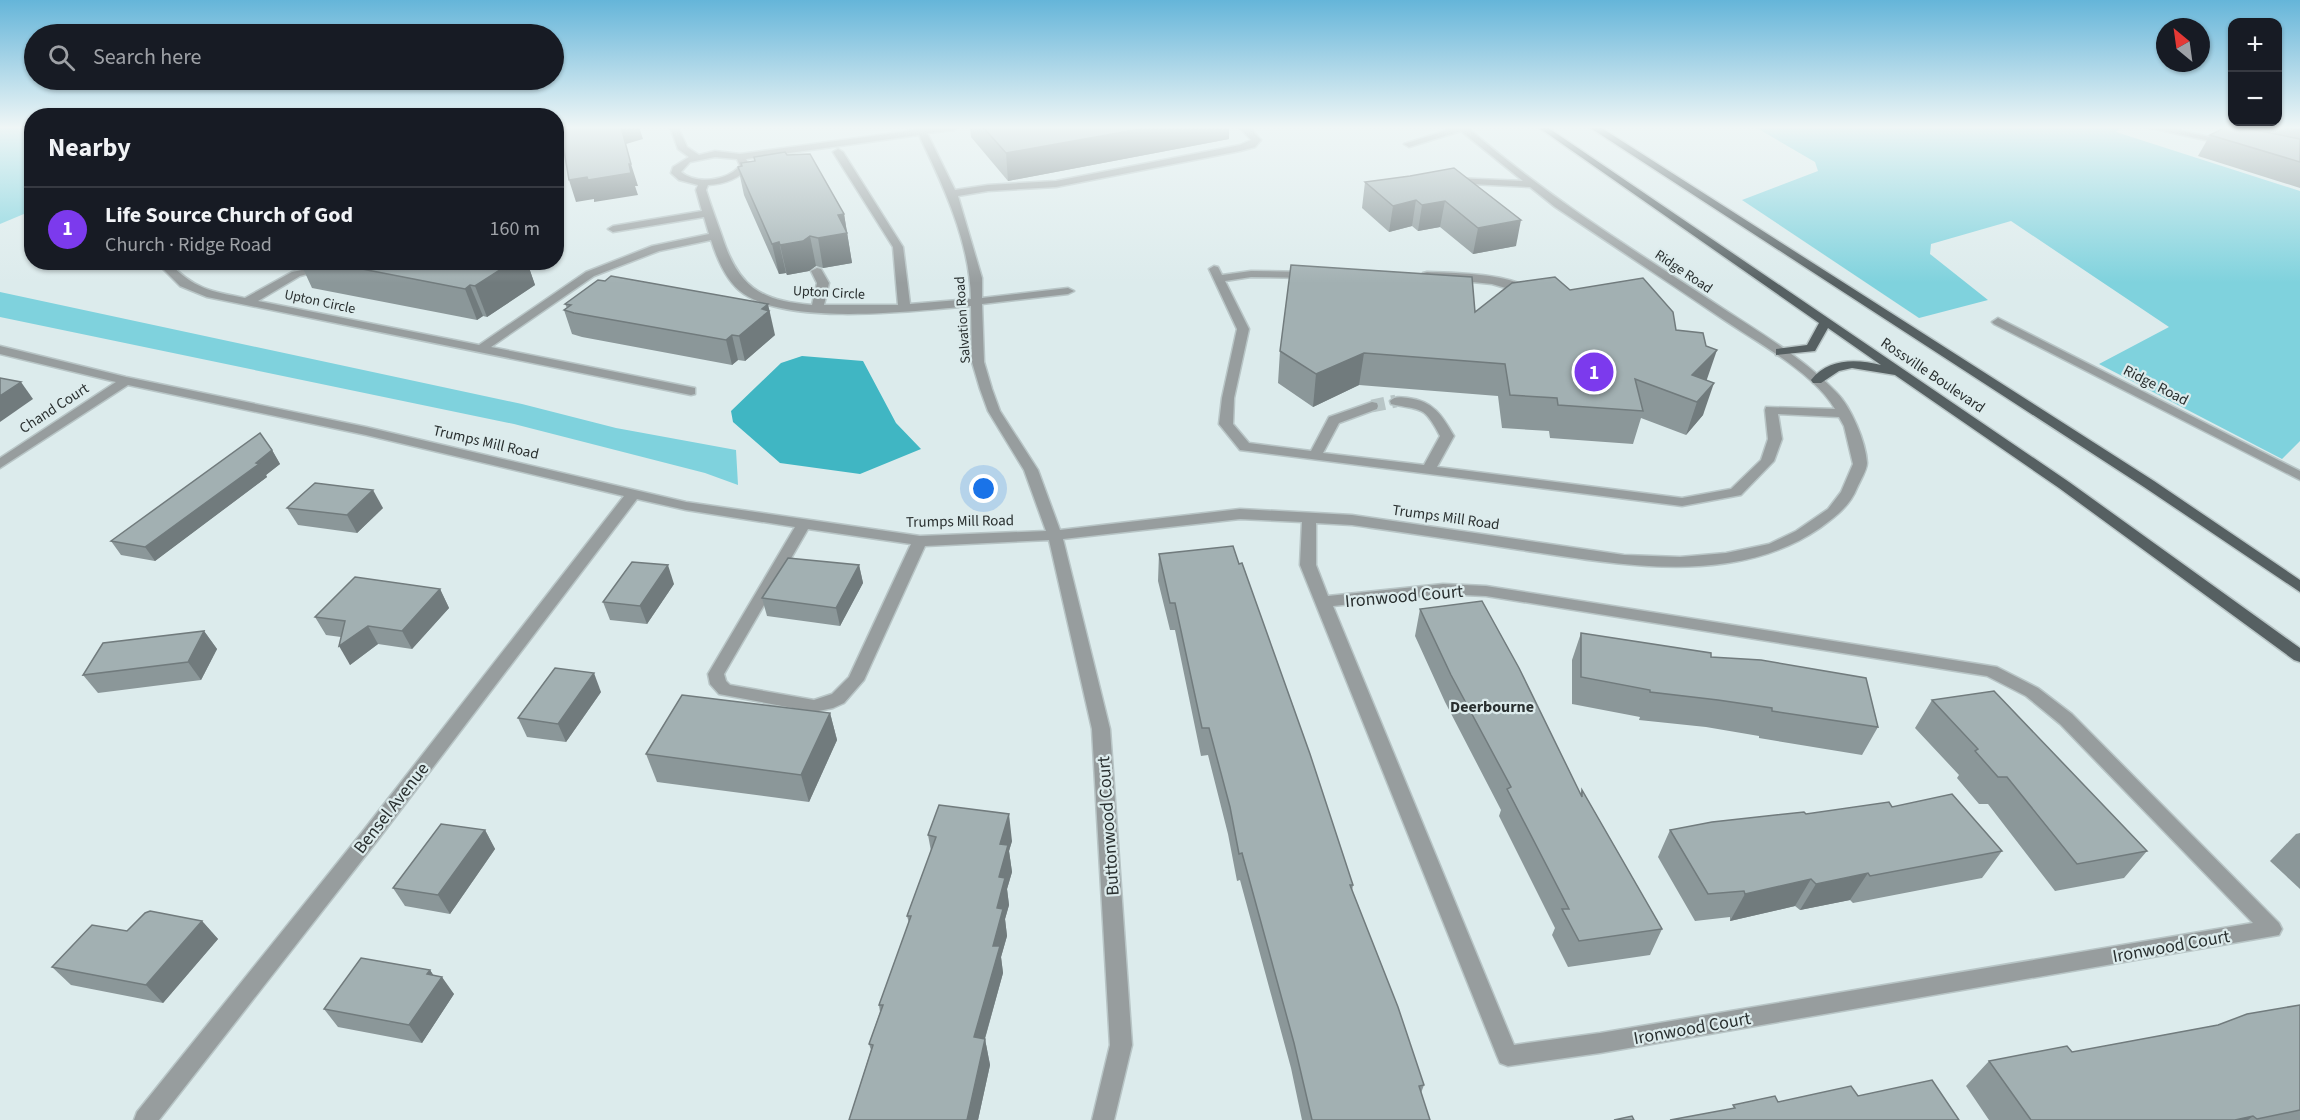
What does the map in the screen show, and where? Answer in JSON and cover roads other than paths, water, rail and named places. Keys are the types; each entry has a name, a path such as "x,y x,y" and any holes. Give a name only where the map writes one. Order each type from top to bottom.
{"main road":[{"name":"Rossville Boulevard","path":"1619,179 2142,539 2300,656"},
{"name":"Rossville Boulevard","path":"1675,179 2149,484 2300,587"},
{"path":"1780,352 1811,348 1826,321"},
{"path":"1817,380 1828,368 1845,364 1868,365 1906,376"}],"street":[{"path":"685,179 705,182 720,179"},
{"path":"855,179 898,247 904,306"},
{"name":"Salvation Road","path":"944,179 952,194 976,278 978,362 986,389 994,411 1031,470 1055,535"},
{"path":"952,194 1046,185 1076,179"},
{"name":"Ridge Road","path":"1524,179 1780,352 1817,380 1835,398 1851,426 1860,464"},
{"path":"1451,181 1530,184"},
{"name":"Upton Circle","path":"705,182 701,190 731,273 750,294 800,308 869,310 975,302 1068,291"},
{"path":"613,229 708,213"},
{"path":"481,349 590,274 656,248 717,236"},
{"name":"Upton Circle","path":"168,270 199,290 691,391"},
{"path":"249,301 296,274 313,270"},
{"path":"817,271 823,283 817,309"},
{"path":"1320,274 1216,274 1243,329 1227,398 1226,424 1245,447 1682,502 1736,492 1767,461 1775,439 1771,410 1843,413"},
{"path":"1412,275 1481,277 1509,283 1540,297"},
{"name":"Ridge Road","path":"1998,322 2300,476"},
{"name":"Trumps Mill Road","path":"0,350 126,381 366,431 686,506 920,541 1055,535 1240,514 1352,520 1624,560 1680,562 1726,558 1773,548 1833,512 1848,493 1860,464"},
{"name":"Chand Court","path":"0,464 126,381"},
{"path":"1396,400 1419,402 1428,407 1435,414 1447,436 1428,470"},
{"path":"1315,456 1334,420 1372,406"},
{"name":"Bensel Avenue","path":"145,1120 370,836 633,494"},
{"name":"Ironwood Court","path":"1309,518 1308,565 1508,1056 1600,1043 2272,929 2066,719 2032,692 1991,671 1486,591 1443,589 1324,602"},
{"path":"803,525 716,674 718,684 725,690 814,706 826,706 841,697 856,680 920,541"},
{"name":"Buttonwood Court","path":"1055,535 1101,729 1122,1045 1103,1120"}],"tunnel":[{"path":"1372,406 1396,401"}],"place":[{"name":"Life Source Church of God","path":"1594,372"}],"district":[{"name":"Deerbourne","path":"1492,706"}]}
